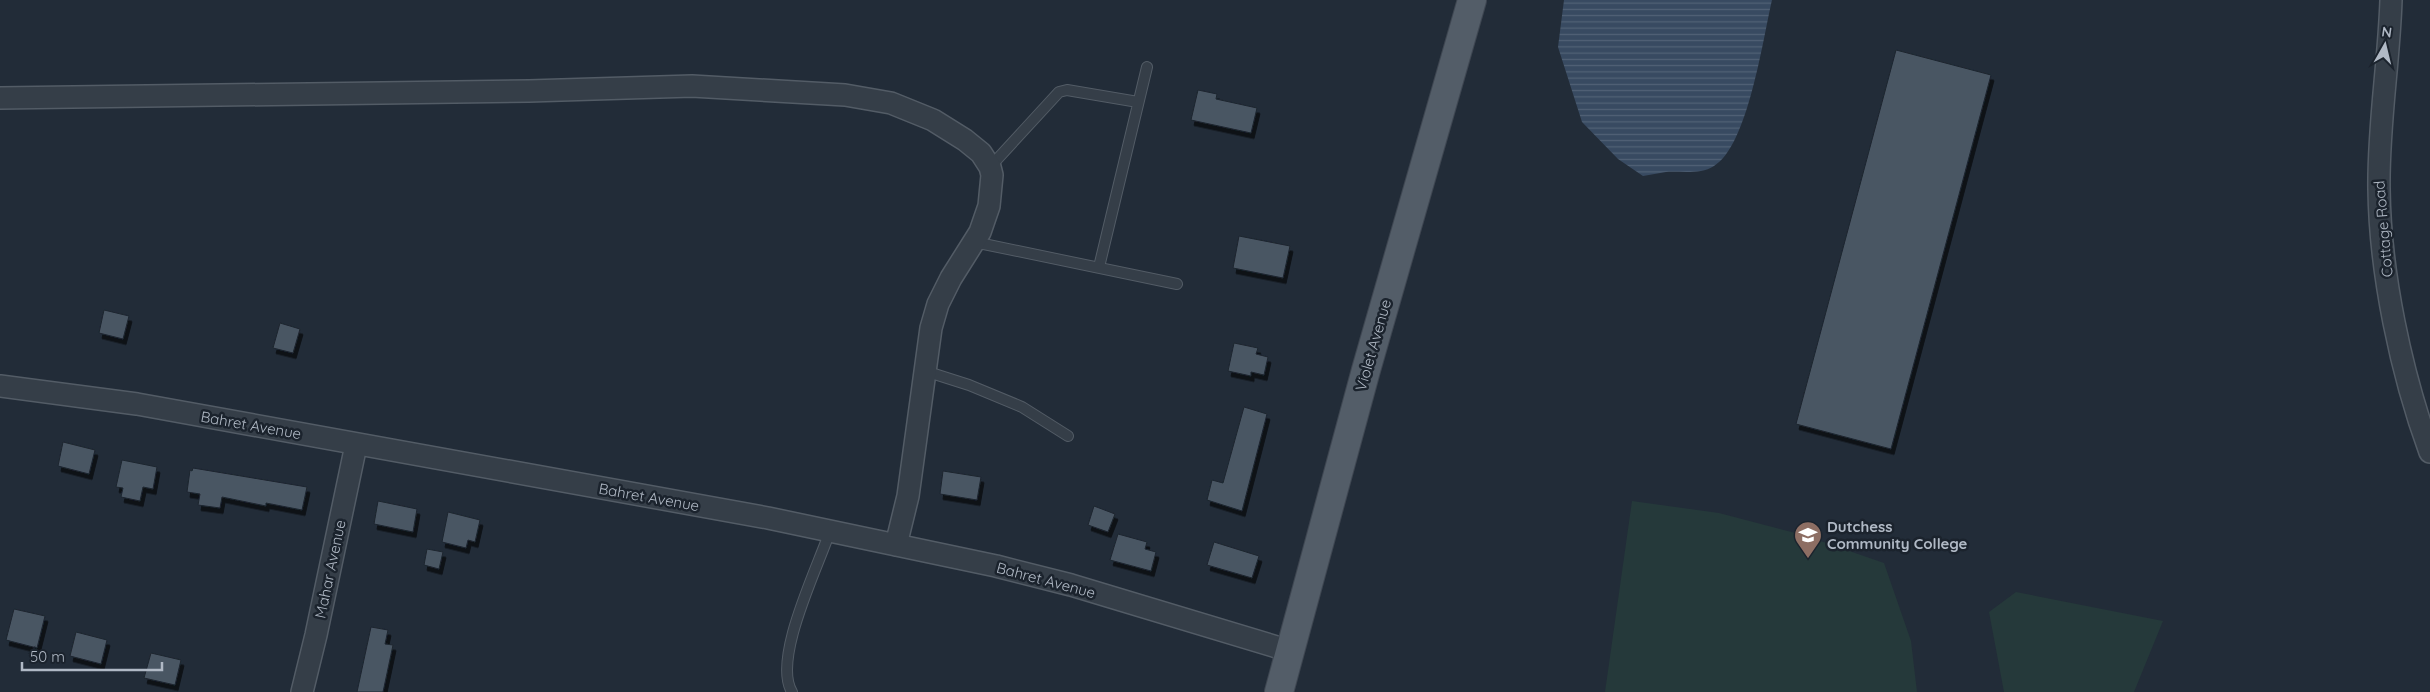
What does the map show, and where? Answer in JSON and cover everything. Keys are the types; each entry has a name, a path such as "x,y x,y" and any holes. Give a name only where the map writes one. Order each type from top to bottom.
{"main road":[{"name":"Violet Avenue","path":"1278,692 1371,351 1472,0"}],"street":[{"name":"Cottage Road","path":"2392,0 2380,156 2380,217 2395,324 2411,393 2430,452"},
{"path":"0,98 529,91 692,86 845,95 891,103 933,120 975,149 990,167 992,175 989,206 974,242 951,278 938,304 931,328 908,496 896,546"},
{"name":"Bahret Avenue","path":"0,386 137,404 768,518 1071,585 1290,651"},
{"name":"Mahar Avenue","path":"302,692 316,635 356,445"}],"lane":[{"path":"1099,267 1147,67"},
{"path":"990,167 1059,92 1067,90 1138,102"},
{"path":"974,242 1177,284"},
{"path":"925,371 969,385 1022,407 1068,436"},
{"path":"792,692 786,668 789,647 796,622 830,532"}],"green space":[{"path":"1632,501 1719,513 1803,535 1884,563 1911,641 1917,692 1605,692"},
{"path":"2016,592 2163,621 2134,692 2004,692 1989,612"}],"water":[{"path":"1564,0 1772,0 1759,64 1745,115 1726,155 1714,166 1703,171 1666,172 1643,176 1618,159 1582,122 1558,47"}],"building":[{"path":"1896,50 1991,75 1891,449 1796,424"},
{"path":"1198,90 1217,94 1216,99 1257,108 1251,133 1191,120"},
{"path":"1239,236 1290,246 1283,278 1233,268"},
{"path":"104,310 129,316 123,339 99,333"},
{"path":"280,323 300,329 293,353 273,348"},
{"path":"1234,343 1258,348 1256,354 1268,357 1264,375 1251,372 1251,376 1228,371"},
{"path":"1244,407 1267,414 1242,511 1207,500 1212,480 1223,483"},
{"path":"63,442 95,450 89,474 58,466"},
{"path":"122,460 157,467 153,489 143,487 140,501 121,497 123,488 116,487"},
{"path":"193,468 307,487 302,510 266,503 266,506 222,497 220,508 198,505 200,494 187,492 190,470 192,471"},
{"path":"943,471 981,477 977,500 940,494"},
{"path":"378,501 417,509 413,532 374,524"},
{"path":"1094,506 1115,514 1108,532 1088,525"},
{"path":"448,512 480,520 475,542 468,540 466,548 442,542"},
{"path":"1118,534 1147,542 1145,549 1156,552 1151,571 1110,560"},
{"path":"1214,542 1259,556 1252,578 1207,565"},
{"path":"427,549 443,552 439,569 424,565"},
{"path":"14,609 45,616 37,648 6,640"},
{"path":"371,627 388,630 385,644 393,645 383,692 357,692"},
{"path":"76,632 107,640 101,664 70,656"},
{"path":"151,653 181,660 175,685 144,678"}],"place":[{"name":"Dutchess Community College","path":"1808,559"}]}
